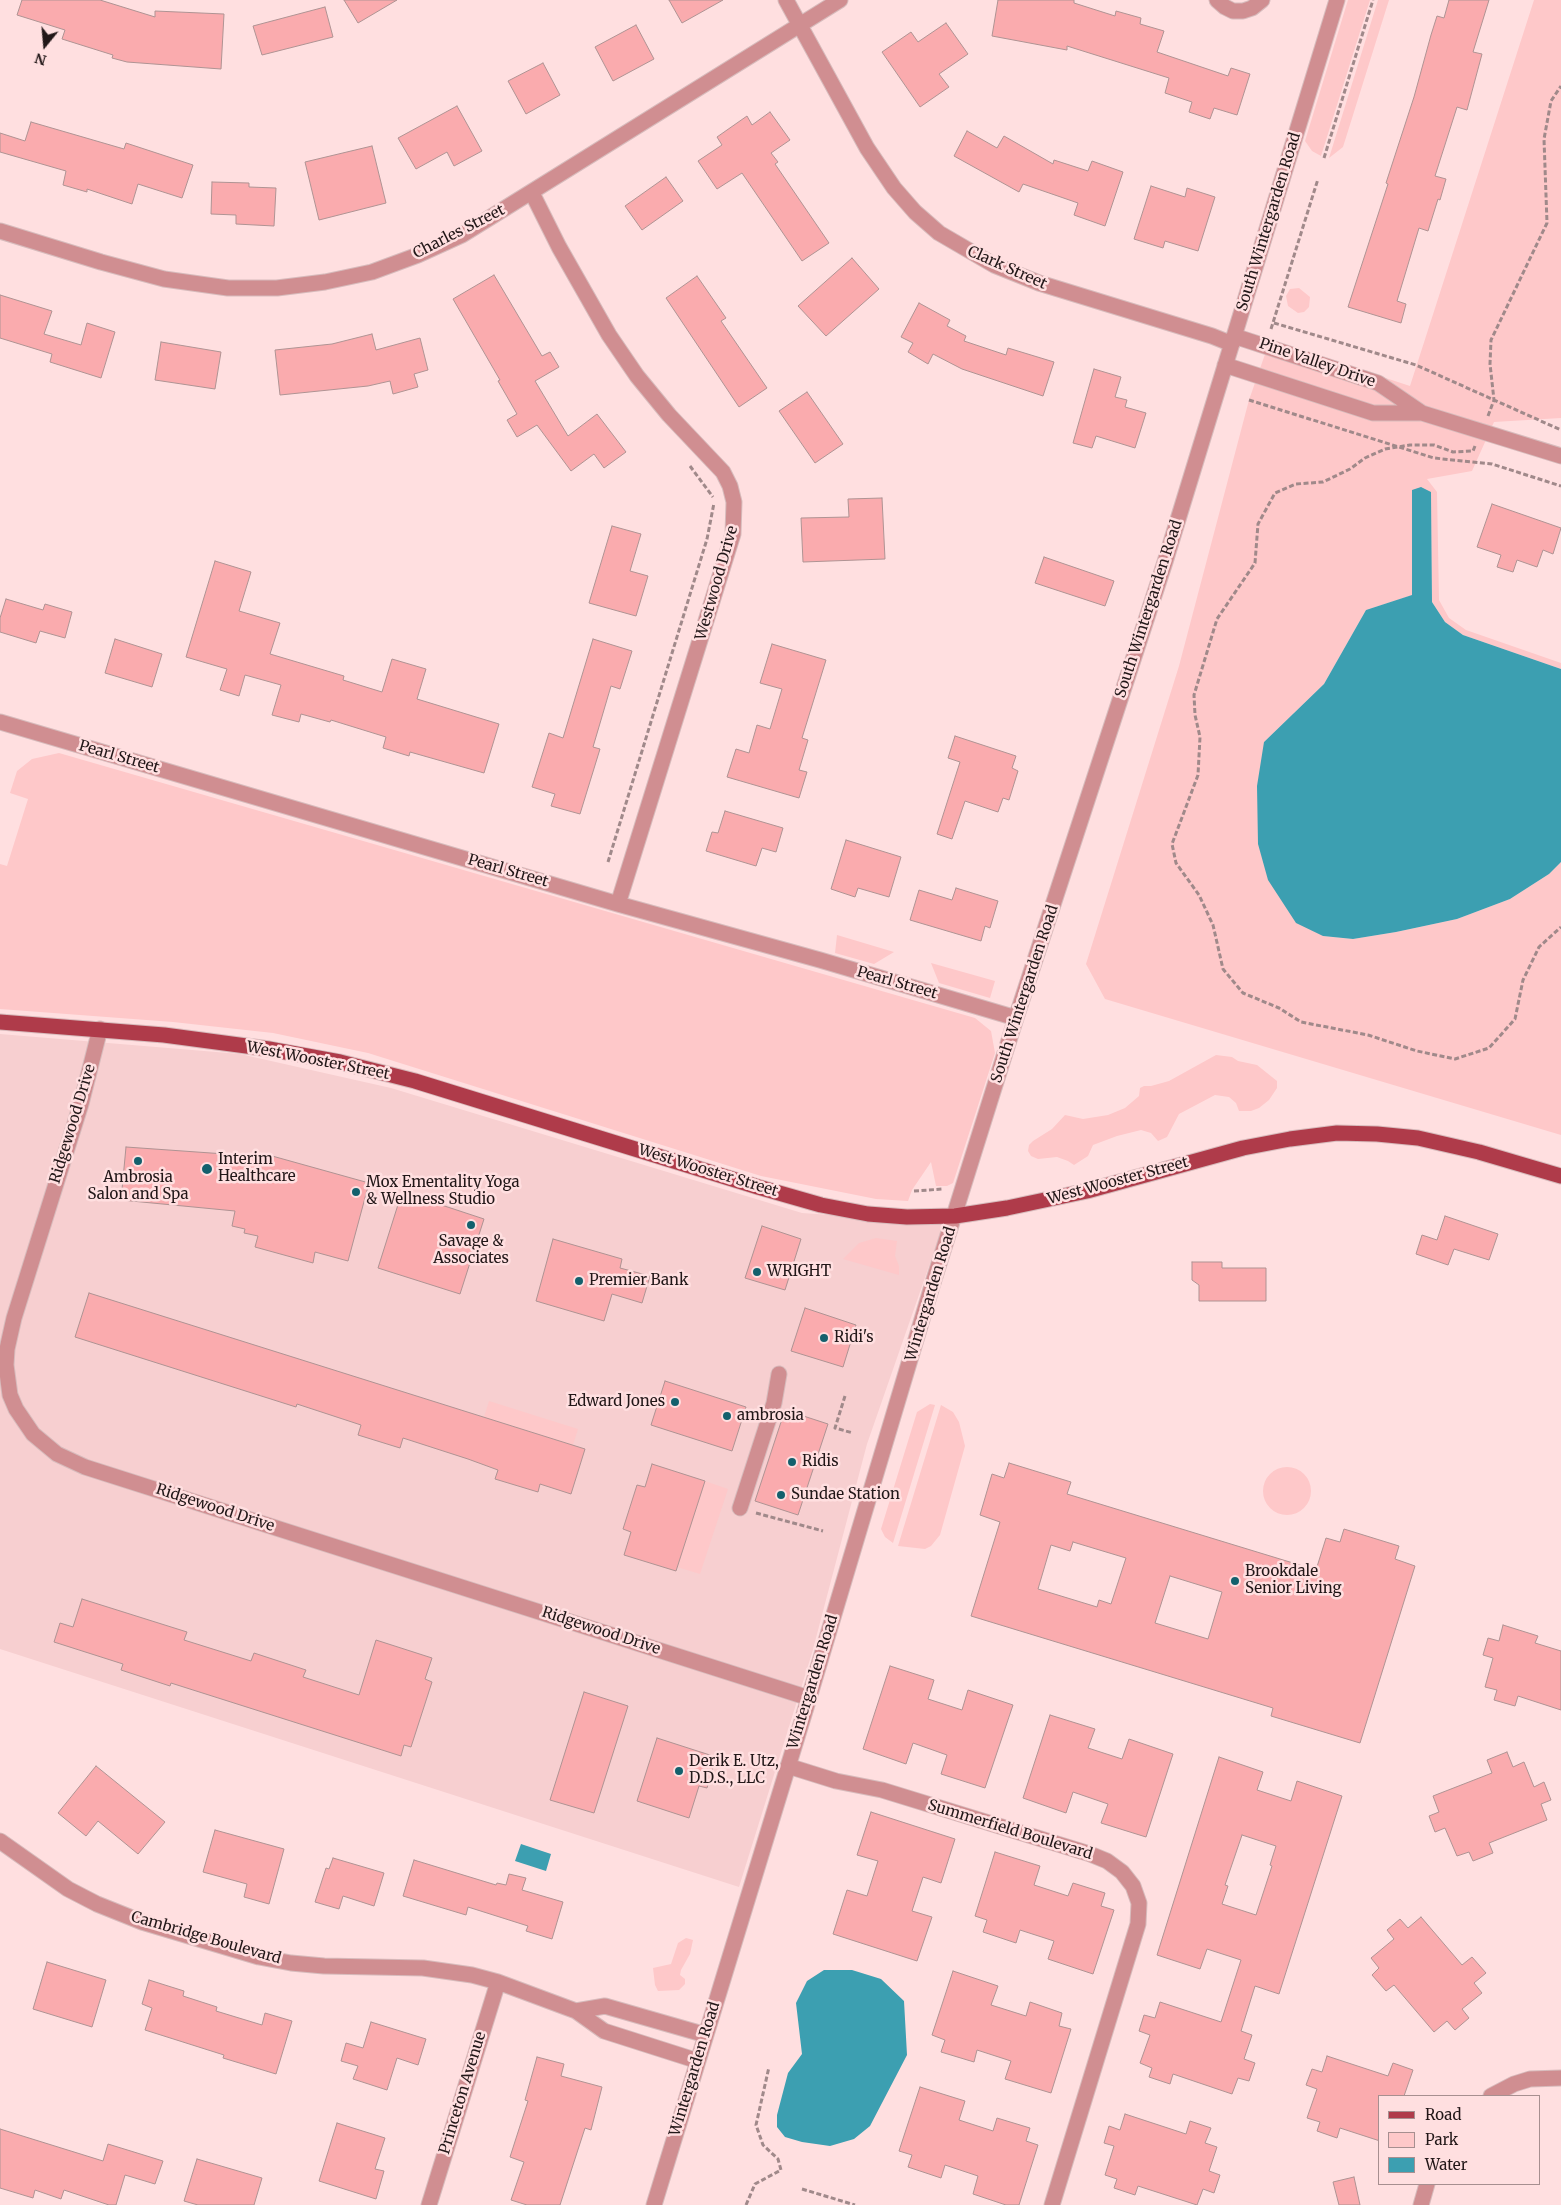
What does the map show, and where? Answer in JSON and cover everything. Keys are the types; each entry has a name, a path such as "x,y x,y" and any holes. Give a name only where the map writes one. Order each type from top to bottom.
{"main road":[{"name":"West Wooster Street","path":"0,1022 164,1034 269,1048 340,1062 416,1081 697,1169 821,1205 868,1214 906,1217 955,1216 1007,1208 1087,1191 1243,1148 1290,1138 1337,1133 1418,1138 1479,1152 1561,1176"}],"street":[{"name":"Clark Street","path":"786,0 867,148 894,188 915,212 939,233 994,265 1030,280 1123,310 1212,336 1233,340"},
{"name":"Charles Street","path":"0,231 164,279 228,288 277,288 325,282 372,272 418,256 462,235 840,0"},
{"path":"1217,0 1233,11 1243,11 1252,8 1262,0"},
{"name":"South Wintergarden Road","path":"955,1216 1016,1018 1165,562 1337,0"},
{"name":"Westwood Drive","path":"532,193 559,247 609,335 637,376 669,415 723,472 730,486 734,502 733,534 618,904"},
{"name":"Pine Valley Drive","path":"1233,340 1378,383 1422,413 1561,456"},
{"name":"Pine Valley Drive","path":"1225,365 1373,413 1422,413"},
{"name":"Pearl Street","path":"0,722 618,904 1016,1018"},
{"name":"Ridgewood Drive","path":"100,1029 82,1104 14,1318 7,1349 6,1372 10,1395 16,1409 33,1434 57,1454 85,1467 809,1698"},
{"name":"Wintergarden Road","path":"654,2205 809,1698 932,1286 955,1216"},
{"path":"740,1508 774,1404 779,1374"},
{"name":"Summerfield Boulevard","path":"788,1766 836,1781 882,1790 1090,1854 1107,1861 1122,1872 1133,1886 1139,1903 1138,1924 1052,2205"},
{"name":"Cambridge Boulevard","path":"0,1840 68,1889 97,1904 142,1922 259,1956 291,1963 324,1966 424,1968 472,1975 498,1982 576,2011 604,2031 698,2061"},
{"name":"Princeton Avenue","path":"429,2205 498,1982"},
{"path":"576,2011 605,2006 706,2035"},
{"path":"1493,2095 1514,2084 1530,2080 1561,2078"},
{"path":"1421,2205 1427,2185"}],"path":[{"path":"1324,158 1373,0"},
{"path":"1561,86 1551,101 1544,139 1547,223 1491,340 1490,364 1494,400 1482,432 1472,451 1453,452 1434,445 1396,447 1365,458 1350,470 1323,482 1296,484 1275,493 1258,524 1255,563 1217,619 1194,695 1194,716 1200,738 1198,775 1172,844 1176,863 1199,895 1213,925 1223,969 1243,993 1279,1008 1301,1022 1368,1035 1417,1051 1454,1059 1490,1048 1515,1019 1523,980 1539,947 1561,927"},
{"path":"1270,334 1318,179"},
{"path":"1274,322 1416,365 1561,430"},
{"path":"1249,400 1434,458 1492,464 1561,486"},
{"path":"608,862 707,539 711,520 715,500 688,463"},
{"path":"914,1191 943,1189"},
{"path":"845,1396 835,1428 853,1433"},
{"path":"740,1508 782,1522 823,1531"},
{"path":"746,2205 755,2184 781,2170 778,2159 763,2145 756,2125 769,2067"},
{"path":"802,2189 855,2205"}],"shaded area":[{"path":"0,1034 240,1054 391,1088 802,1213 944,1223 867,1444 812,1653 739,1887 0,1649"}],"green space":[{"path":"1348,0 1370,0 1321,156 1312,151 1305,141"},
{"path":"1378,0 1389,0 1343,147 1329,158"},
{"path":"1534,0 1561,0 1561,418 1494,422 1472,471 1427,479 1437,492 1439,600 1449,618 1466,630 1561,663 1561,669 1463,635 1445,622 1432,602 1431,492 1412,490 1413,595 1366,610 1324,684 1264,742 1323,936 1353,939 1457,919 1510,899 1549,874 1561,862 1561,1135 1105,999 1086,964 1179,666 1249,400 1270,340 1410,386"},
{"path":"1299,288 1310,297 1309,307 1304,312 1298,313 1288,306 1286,296 1290,289"},
{"path":"59,753 975,1018 991,1031 995,1053 953,1183 947,1186 936,1186 931,1162 912,1190 908,1201 876,1199 761,1176 368,1053 273,1033 173,1022 0,1009 0,864 7,866 28,799 10,793 17,771 32,759"},
{"path":"837,935 894,952 874,964 835,953"},
{"path":"931,963 995,981 990,998 939,983"},
{"path":"1216,1055 1232,1057 1238,1061 1257,1065 1277,1081 1277,1088 1269,1100 1259,1108 1251,1111 1239,1111 1236,1103 1229,1097 1215,1095 1179,1114 1167,1137 1158,1141 1151,1133 1141,1130 1117,1136 1093,1145 1088,1156 1074,1165 1057,1157 1038,1159 1031,1156 1028,1151 1029,1145 1033,1141 1052,1129 1065,1115 1083,1119 1108,1115 1125,1108 1139,1096 1140,1088 1169,1081"},
{"path":"876,1238 897,1241 895,1256 899,1266 899,1275 843,1259 859,1243"},
{"path":"489,1401 578,1429 573,1445 484,1417"},
{"path":"930,1404 935,1405 893,1543 885,1537 881,1529 917,1412"},
{"path":"941,1405 953,1412 959,1422 965,1446 940,1535 931,1546 925,1549 898,1546"},
{"path":"1287,1467 1296,1469 1304,1474 1309,1482 1311,1491 1309,1500 1304,1508 1296,1513 1287,1515 1278,1513 1270,1508 1265,1500 1263,1491 1265,1482 1270,1474 1278,1469"},
{"path":"705,1481 728,1489 700,1574 677,1567"},
{"path":"686,1938 693,1940 690,1954 680,1975 685,1979 685,1984 679,1990 658,1991 655,1985 653,1968 671,1964 678,1943"}],"water":[{"path":"1421,487 1431,492 1432,602 1445,622 1463,635 1561,669 1561,862 1549,874 1510,899 1457,919 1353,939 1323,936 1296,923 1268,880 1258,844 1257,786 1264,742 1324,684 1366,610 1412,595 1412,490"},
{"path":"521,1844 551,1854 546,1871 515,1861"},
{"path":"824,1970 852,1970 881,1979 904,2001 907,2055 870,2126 854,2139 830,2146 802,2142 785,2137 777,2127 777,2115 788,2073 802,2054 796,2003 807,1981"}],"building":[{"path":"22,0 100,0 155,17 155,11 224,14 221,69 127,62 112,58 113,55 62,39 65,30 17,15"},
{"path":"344,0 397,0 358,23"},
{"path":"669,0 723,0 682,23"},
{"path":"998,0 1074,0 1074,3 1115,16 1116,11 1141,18 1140,24 1164,31 1157,52 1228,76 1231,68 1250,74 1237,115 1214,108 1210,119 1189,112 1192,102 1165,93 1169,78 1067,46 1067,50 992,36"},
{"path":"1449,0 1489,0 1473,52 1482,54 1467,110 1457,107 1435,176 1446,179 1440,200 1438,199 1428,231 1419,228 1397,301 1406,304 1401,323 1348,307 1388,184 1386,183 1414,97 1437,16 1444,18"},
{"path":"325,7 333,37 262,55 253,26"},
{"path":"946,23 968,54 939,74 949,87 920,107 882,52 911,32 918,42"},
{"path":"636,25 654,59 613,81 595,47"},
{"path":"543,63 560,95 526,114 508,81"},
{"path":"457,106 482,151 454,166 447,152 416,169 398,138"},
{"path":"770,112 790,140 771,153 778,162 775,164 829,243 802,261 742,173 717,189 698,161 722,145 717,137 747,116 752,125"},
{"path":"31,122 124,149 126,143 193,165 182,198 138,184 132,204 87,189 87,192 63,185 66,171 0,152 0,133 25,141"},
{"path":"967,131 997,148 1004,136 1053,164 1054,160 1088,171 1092,161 1123,172 1105,226 1074,215 1078,203 1023,184 1019,192 954,156"},
{"path":"372,146 386,203 319,220 305,162"},
{"path":"666,177 683,201 642,230 625,206"},
{"path":"212,182 249,183 249,187 276,188 274,226 236,224 236,215 211,214"},
{"path":"1151,186 1185,197 1187,188 1215,197 1198,251 1165,241 1163,248 1134,239"},
{"path":"852,258 879,289 826,336 798,306"},
{"path":"494,275 542,356 550,352 559,367 535,381 568,436 597,414 626,452 604,468 594,454 571,471 537,425 517,437 507,420 517,414 498,381 500,380 453,299"},
{"path":"697,276 726,318 721,321 767,388 739,407 666,298"},
{"path":"0,295 52,311 44,334 81,345 87,323 115,332 101,378 50,362 52,354 0,338"},
{"path":"919,303 950,320 947,326 966,336 964,341 1006,355 1008,348 1054,362 1043,396 962,369 933,354 928,364 908,352 913,343 901,337"},
{"path":"372,334 376,350 420,338 428,370 414,374 418,387 393,394 390,381 368,386 280,395 275,350 332,344"},
{"path":"161,342 221,352 215,389 155,380"},
{"path":"1094,369 1121,377 1115,397 1127,400 1125,407 1146,413 1135,448 1096,436 1092,448 1073,443"},
{"path":"807,392 843,444 815,463 779,411"},
{"path":"882,498 885,559 803,562 801,518 849,517 848,499"},
{"path":"1492,504 1561,528 1553,554 1543,550 1537,567 1517,560 1513,572 1497,567 1501,555 1477,547"},
{"path":"612,526 641,534 630,571 648,576 636,616 589,603"},
{"path":"1044,557 1114,581 1105,606 1035,583"},
{"path":"215,561 251,572 239,611 280,623 270,654 344,676 343,680 382,692 392,659 426,669 417,699 499,724 484,773 410,752 409,756 383,748 386,737 331,720 330,722 301,714 299,722 272,715 281,685 245,675 239,696 220,690 227,669 186,657"},
{"path":"6,599 43,610 45,604 72,612 65,638 40,631 36,643 0,632 0,618"},
{"path":"115,639 162,654 152,687 105,673"},
{"path":"593,639 632,651 620,689 611,686 593,747 600,749 580,814 551,806 555,794 532,787 549,733 563,738"},
{"path":"772,644 826,660 802,738 808,740 799,770 807,772 799,798 727,777 736,749 749,753 757,725 770,729 782,689 760,683"},
{"path":"955,736 1016,756 1012,768 1018,771 1009,800 1003,798 998,812 965,801 952,839 937,834 960,762 948,758"},
{"path":"725,811 783,828 776,852 762,848 756,866 706,851 712,832 718,833"},
{"path":"846,840 901,857 889,897 858,888 855,897 831,889"},
{"path":"956,888 998,901 990,928 985,926 981,941 910,920 919,890 952,900"},
{"path":"126,1147 225,1154 265,1154 369,1183 348,1261 315,1252 313,1263 255,1247 258,1236 244,1233 245,1229 232,1226 235,1211 121,1200"},
{"path":"402,1192 484,1219 460,1294 378,1268"},
{"path":"1445,1216 1498,1234 1489,1260 1454,1249 1448,1265 1416,1254 1422,1235 1437,1240"},
{"path":"762,1226 801,1239 785,1290 745,1278"},
{"name":"Premier Bank","path":"553,1239 622,1259 620,1268 650,1276 642,1303 612,1294 604,1321 536,1301"},
{"path":"1192,1262 1222,1262 1222,1268 1266,1268 1266,1301 1199,1301 1199,1285 1192,1280"},
{"path":"89,1293 585,1449 571,1494 540,1484 538,1492 495,1479 498,1470 468,1459 403,1438 400,1448 358,1435 361,1425 297,1404 296,1407 75,1337"},
{"name":"Ridi's","path":"805,1308 856,1325 843,1367 791,1351"},
{"path":"665,1381 746,1407 732,1451 651,1425"},
{"name":"Ridis","path":"785,1410 828,1424 798,1515 755,1501"},
{"name":"Brookdale Senior Living","path":"1009,1463 1071,1482 1067,1494 1316,1570 1326,1538 1340,1542 1344,1529 1399,1546 1395,1559 1415,1566 1360,1743 1271,1716 1273,1708 971,1616 1000,1522 980,1515 992,1474 1004,1478","holes":["1073,1542 1126,1558 1111,1604 1099,1600 1097,1607 1038,1589 1051,1545 1070,1551","1170,1576 1222,1592 1208,1639 1155,1623"]},
{"path":"652,1464 705,1481 676,1571 624,1555 631,1532 623,1529 637,1485 645,1487"},
{"path":"82,1599 187,1632 184,1640 251,1661 254,1653 306,1670 303,1677 359,1695 376,1640 432,1658 425,1679 432,1682 411,1747 404,1745 401,1756 171,1683 170,1686 121,1670 123,1664 54,1642 60,1623 73,1627"},
{"path":"1503,1625 1538,1636 1535,1643 1561,1651 1561,1710 1518,1696 1515,1706 1494,1700 1497,1690 1485,1687 1493,1658 1483,1655 1488,1638 1499,1641"},
{"path":"890,1666 934,1680 928,1699 962,1710 968,1690 1013,1705 985,1788 941,1774 947,1755 913,1743 906,1764 863,1749"},
{"path":"584,1692 628,1706 594,1813 550,1800"},
{"path":"1050,1715 1095,1729 1088,1748 1122,1759 1129,1739 1173,1754 1146,1837 1101,1823 1108,1804 1073,1792 1066,1813 1023,1798"},
{"name":"Derik E. Utz, D.D.S., LLC","path":"657,1738 716,1757 707,1788 699,1786 689,1818 637,1801"},
{"path":"1507,1752 1513,1767 1524,1762 1534,1787 1544,1782 1551,1800 1541,1804 1547,1820 1489,1843 1493,1853 1473,1861 1469,1852 1457,1856 1445,1828 1435,1832 1429,1816 1439,1812 1433,1796 1492,1773 1487,1760"},
{"path":"1219,1757 1263,1772 1257,1790 1291,1801 1297,1781 1342,1796 1279,1994 1255,1986 1241,2031 1252,2035 1244,2059 1255,2063 1249,2081 1238,2078 1232,2094 1173,2074 1170,2084 1149,2077 1152,2068 1140,2063 1150,2035 1139,2031 1144,2015 1155,2018 1160,2002 1221,2022 1241,1960 1207,1949 1200,1969 1157,1955","holes":["1242,1835 1276,1846 1270,1865 1272,1866 1256,1915 1222,1904 1228,1886 1225,1885"]},
{"path":"96,1766 165,1822 138,1854 98,1821 86,1836 58,1813"},
{"path":"871,1812 955,1839 941,1883 923,1877 912,1911 932,1917 917,1961 833,1934 847,1890 867,1896 878,1861 857,1855"},
{"path":"215,1830 284,1849 269,1904 244,1897 247,1884 203,1872"},
{"path":"995,1852 1040,1866 1034,1885 1068,1896 1073,1883 1105,1893 1101,1906 1114,1910 1093,1974 1048,1959 1054,1941 1020,1930 1016,1943 983,1932 987,1920 975,1916"},
{"path":"333,1858 384,1873 374,1906 343,1896 339,1909 315,1902 326,1868 329,1869"},
{"path":"414,1860 496,1885 497,1883 506,1885 509,1874 526,1878 522,1890 563,1902 552,1939 526,1931 528,1926 468,1907 466,1915 403,1896"},
{"path":"1421,1917 1462,1965 1472,1957 1486,1973 1474,1983 1482,1993 1462,2009 1469,2018 1455,2030 1447,2021 1434,2032 1394,1985 1386,1991 1372,1975 1379,1968 1371,1958 1394,1939 1387,1930 1400,1919 1408,1928"},
{"path":"47,1962 106,1980 92,2027 33,2009"},
{"path":"953,1971 998,1986 991,2005 1026,2016 1030,2002 1062,2013 1059,2026 1071,2029 1051,2093 1005,2079 1011,2061 977,2050 974,2062 941,2052 945,2040 932,2035"},
{"path":"149,1980 184,1991 183,1996 217,2007 216,2011 262,2025 265,2013 292,2021 276,2074 223,2058 224,2055 145,2030 152,2008 142,2004"},
{"path":"371,2022 426,2039 418,2065 397,2058 387,2090 353,2079 358,2066 341,2061 346,2043 363,2048"},
{"path":"1327,2056 1388,2076 1393,2063 1413,2070 1404,2095 1378,2095 1378,2140 1340,2128 1337,2138 1317,2131 1320,2122 1307,2118 1317,2089 1306,2085 1312,2069 1322,2072"},
{"path":"537,2057 564,2064 561,2076 602,2087 591,2130 585,2128 560,2205 527,2205 511,2200 524,2162 510,2157 528,2101 525,2100"},
{"path":"920,2087 965,2101 959,2120 993,2131 997,2118 1030,2128 1026,2141 1038,2145 1019,2205 1006,2205 973,2194 978,2176 945,2165 941,2178 908,2167 912,2155 899,2151"},
{"path":"1125,2114 1186,2134 1190,2121 1211,2128 1205,2143 1217,2147 1209,2171 1220,2175 1214,2193 1203,2189 1197,2205 1138,2186 1135,2195 1114,2188 1117,2179 1105,2175 1114,2146 1104,2143 1109,2126 1120,2130"},
{"path":"337,2123 385,2138 375,2169 384,2171 376,2199 319,2181"},
{"path":"0,2129 103,2161 108,2144 163,2161 155,2184 125,2175 116,2205 109,2205 64,2190 61,2199 35,2190 33,2198 0,2188"},
{"path":"197,2159 262,2178 254,2205 198,2205 184,2201"},
{"path":"1354,2177 1360,2205 1339,2205 1333,2182"}],"place":[{"name":"Ambrosia Salon and Spa","path":"138,1161"},
{"name":"Interim Healthcare","path":"207,1169"},
{"name":"Mox Ementality Yoga & Wellness Studio","path":"356,1192"},
{"name":"Savage & Associates","path":"471,1225"},
{"name":"WRIGHT","path":"757,1272"},
{"name":"Premier Bank","path":"579,1281"},
{"name":"Ridi's","path":"824,1338"},
{"name":"Edward Jones","path":"675,1402"},
{"name":"ambrosia","path":"727,1416"},
{"name":"Ridis","path":"792,1462"},
{"name":"Sundae Station","path":"781,1495"},
{"name":"Brookdale Senior Living","path":"1235,1581"},
{"name":"Derik E. Utz, D.D.S., LLC","path":"679,1771"}]}
